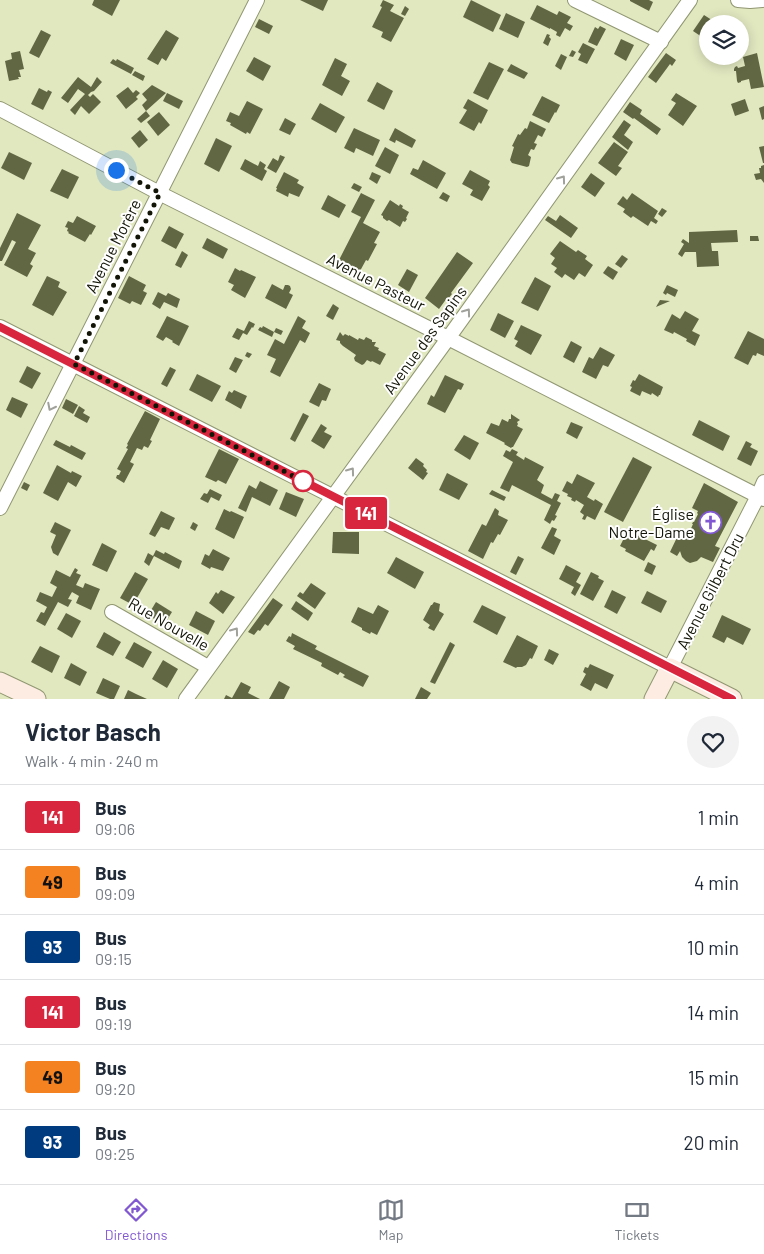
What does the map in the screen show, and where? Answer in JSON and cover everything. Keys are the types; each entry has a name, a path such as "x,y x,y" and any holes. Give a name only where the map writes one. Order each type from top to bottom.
{"street":[{"name":"Avenue Morère","path":"0,508 257,0"},
{"path":"575,0 660,42"},
{"name":"Avenue des Sapins","path":"186,699 690,0"},
{"path":"738,0 762,0"},
{"name":"Avenue Pasteur","path":"0,108 160,193 761,498"},
{"path":"0,327 732,699"},
{"name":"Avenue Gilbert Dru","path":"654,699 761,498 764,482"},
{"name":"Rue Nouvelle","path":"112,612 208,667"},
{"path":"0,682 36,699"}],"building":[{"path":"94,0 120,0 112,16 92,5"},
{"path":"300,0 328,0 323,11"},
{"path":"383,0 394,5 390,11 404,18 391,42 381,37 383,32 372,27 382,7 380,6"},
{"path":"471,0 501,15 493,32 463,17"},
{"path":"630,0 649,0 653,2 649,11"},
{"path":"537,5 557,15 559,11 571,17 567,23 573,26 570,31 565,28 560,37 556,35 557,32 530,19"},
{"path":"405,6 409,9 405,16 401,14"},
{"path":"506,13 525,22 518,38 499,29"},
{"path":"259,19 273,26 269,34 255,27"},
{"path":"699,22 699,35 693,31"},
{"path":"600,26 606,29 597,46 588,42 595,27 598,29"},
{"path":"41,30 51,35 39,58 29,53"},
{"path":"166,30 179,38 166,61 162,58 158,65 147,59"},
{"path":"547,34 550,35 551,39 548,46 543,43"},
{"path":"621,39 634,45 626,61 614,54"},
{"path":"583,43 595,49 587,64 578,60 581,54 578,52"},
{"path":"572,50 576,52 573,57 569,56"},
{"path":"20,51 24,69 19,70 21,77 18,77 19,79 9,81 5,61 12,59 11,53"},
{"path":"666,53 676,60 672,66 670,64 656,83 648,77"},
{"path":"757,53 764,87 751,89 749,79 738,83 737,81 734,69 737,66 738,68 749,65 749,55"},
{"path":"561,54 567,57 561,70 555,66"},
{"path":"254,57 271,66 263,81 246,71"},
{"path":"335,58 347,64 341,76 350,81 342,96 322,85"},
{"path":"113,59 116,61 117,59 134,68 131,74 110,63"},
{"path":"489,62 504,69 488,100 473,93"},
{"path":"511,64 528,73 524,79 507,71"},
{"path":"135,71 145,76 143,81 132,75"},
{"path":"78,77 91,87 97,77 102,82 88,95 90,97 93,94 101,102 89,114 81,106 75,115 70,110 85,94 78,89 68,103 61,98"},
{"path":"377,82 393,91 384,110 367,101"},
{"path":"152,85 166,93 146,111 142,105 147,100 142,94"},
{"path":"128,87 133,93 136,90 140,93 136,97 138,99 126,109 116,96"},
{"path":"39,88 52,92 43,110 31,104"},
{"path":"167,93 183,101 179,109 163,101"},
{"path":"676,93 697,106 683,126 668,115 676,103 671,100"},
{"path":"542,96 560,105 549,123 532,115"},
{"path":"468,99 488,110 481,124 479,122 474,131 459,123 467,110 463,108"},
{"path":"745,99 749,111 735,116 731,104"},
{"path":"247,101 263,109 250,134 247,132 246,134 226,121 230,112 239,116"},
{"path":"630,102 642,110 640,114 661,129 657,135 623,112"},
{"path":"320,103 345,117 336,133 311,119"},
{"path":"764,106 764,119 762,120 759,108"},
{"path":"146,111 150,116 141,123 137,119"},
{"path":"159,112 170,125 158,136 147,122"},
{"path":"285,118 296,124 290,135 279,130"},
{"path":"624,120 631,125 624,135 633,142 628,150 612,137"},
{"path":"530,121 546,129 542,137 538,135 534,143 537,144 534,150 531,149 528,155 531,157 527,167 512,163 510,160 514,147 512,146 518,134 520,135 525,128 527,129"},
{"path":"354,128 380,140 373,156 356,148 354,153 344,148"},
{"path":"395,128 416,140 412,148 396,140 395,143 389,140"},
{"path":"140,130 148,140 139,148 131,138"},
{"path":"216,138 232,146 219,172 204,164"},
{"path":"614,142 628,152 618,166 622,168 616,176 598,163"},
{"path":"764,146 764,163 763,163 759,147"},
{"path":"385,147 399,155 390,174 375,166"},
{"path":"9,152 32,163 24,180 1,168"},
{"path":"280,155 285,157 276,173 267,168 273,158 278,161"},
{"path":"245,159 258,166 260,161 266,165 264,169 267,171 262,181 240,169"},
{"path":"423,160 446,173 437,189 410,174 413,168 418,170"},
{"path":"764,165 764,183 761,179 756,180 754,174 760,173 759,168"},
{"path":"62,169 79,177 68,199 50,191"},
{"path":"470,170 490,181 488,185 490,187 482,201 470,195 473,190 462,184"},
{"path":"284,172 299,180 297,183 304,187 299,197 289,193 288,197 276,191"},
{"path":"372,172 381,176 377,184 369,179"},
{"path":"591,173 605,183 595,197 581,187"},
{"path":"354,183 362,187 359,192 351,188"},
{"path":"443,192 450,196 447,202 439,198"},
{"path":"361,193 375,200 363,223 380,232 374,243 377,244 360,271 339,260 361,217 351,212"},
{"path":"632,193 658,211 654,218 658,221 656,224 651,221 648,226 623,212 625,209 617,204 623,196 627,200"},
{"path":"328,195 346,205 339,218 321,209"},
{"path":"390,200 399,206 400,204 403,206 402,208 409,212 407,219 405,222 403,221 400,227 389,220 387,221 381,215"},
{"path":"662,208 667,211 662,217 658,214"},
{"path":"17,213 41,225 28,249 36,253 30,264 33,266 27,277 4,265 16,242 12,240 2,261 0,261 0,248"},
{"path":"560,215 578,228 571,238 545,220 548,216 556,221"},
{"path":"77,216 96,226 85,242 68,233 68,228 65,227 68,221 73,223"},
{"path":"169,226 184,234 176,249 161,241"},
{"path":"737,230 738,242 711,243 712,251 718,251 719,266 697,267 696,252 685,252 682,257 678,254 684,244 681,242 683,239 689,243 689,232"},
{"path":"750,236 758,236 759,241 750,241"},
{"path":"207,238 228,249 223,259 202,248"},
{"path":"560,241 576,252 578,250 587,256 585,259 593,265 585,277 579,273 574,280 565,274 562,278 554,272 557,268 551,264 555,258 550,254"},
{"path":"182,251 188,255 181,268 175,265"},
{"path":"457,252 473,263 452,294 439,309 425,298"},
{"path":"622,255 628,259 621,268 615,264"},
{"path":"608,266 618,272 613,280 603,273"},
{"path":"235,268 256,277 245,298 231,290 234,285 228,282"},
{"path":"407,269 418,275 409,292 398,285"},
{"path":"47,276 60,282 58,287 67,292 53,316 32,305"},
{"path":"129,276 146,285 143,291 147,293 141,305 132,301 130,304 118,298"},
{"path":"535,277 551,286 538,311 521,303"},
{"path":"272,284 283,290 285,285 290,286 289,293 293,295 286,309 265,298"},
{"path":"667,285 678,290 675,297 663,293"},
{"path":"158,292 166,296 168,293 180,299 177,308 164,302 160,309 152,304"},
{"path":"660,300 670,301 656,307"},
{"path":"333,304 339,308 333,320 326,316"},
{"path":"685,311 699,319 692,331 700,335 695,346 674,332 673,334 664,330 672,314 680,319"},
{"path":"498,313 514,321 505,338 490,330"},
{"path":"167,316 189,326 179,346 166,337 163,341 156,337"},
{"path":"298,316 306,321 302,328 310,333 305,343 300,340 280,377 270,372 276,359 267,355 275,339 284,344"},
{"path":"249,321 255,324 247,335 243,333 239,340 232,337 237,328 244,331"},
{"path":"521,325 542,335 531,355 515,346 518,341 514,339"},
{"path":"263,326 274,332 272,337 258,330"},
{"path":"276,328 283,331 281,335 274,332"},
{"path":"748,331 764,339 764,356 757,353 756,356 753,355 748,365 734,358"},
{"path":"340,332 343,336 345,334 349,335 358,340 359,338 364,340 366,337 372,340 372,342 376,342 374,346 386,354 380,365 367,360 362,365 355,361 356,355 343,346 340,341 336,340"},
{"path":"571,341 582,347 574,363 563,357"},
{"path":"600,347 615,355 608,367 603,365 596,379 582,372 589,357 593,359"},
{"path":"247,352 252,354 249,358 245,356"},
{"path":"235,357 243,360 236,373 229,369"},
{"path":"27,366 41,373 32,389 19,382"},
{"path":"170,367 176,370 167,387 161,384"},
{"path":"197,374 221,386 212,402 189,390"},
{"path":"639,374 663,387 658,397 652,393 651,395 642,391 640,396 630,391 633,380 635,381"},
{"path":"445,375 464,384 461,390 458,389 445,413 427,404 431,395 434,397"},
{"path":"319,383 331,389 326,401 322,400 319,407 309,402"},
{"path":"234,390 247,396 241,409 225,400 229,391 232,393"},
{"path":"12,397 28,404 21,418 6,410"},
{"path":"66,399 78,405 73,414 62,408"},
{"path":"79,406 85,410 83,413 90,417 87,423 74,416"},
{"path":"145,411 160,419 148,448 144,446 142,450 137,448 130,462 134,464 124,483 116,478 121,471 117,469 128,449 126,448 127,444"},
{"path":"303,413 309,416 295,442 290,439"},
{"path":"511,414 520,420 517,422 517,426 523,429 511,448 486,433 491,423 499,426 502,419 508,422 511,419"},
{"path":"699,420 730,436 723,451 692,435"},
{"path":"571,422 583,427 577,439 566,433"},
{"path":"321,424 327,428 324,432 332,436 324,449 311,441"},
{"path":"464,435 479,443 470,460 454,450"},
{"path":"56,440 86,453 82,460 53,445"},
{"path":"746,441 752,444 750,447 758,451 751,466 737,459"},
{"path":"219,449 239,459 226,484 205,477"},
{"path":"512,449 518,452 516,455 524,460 525,457 544,467 537,480 544,485 541,493 552,499 555,493 560,495 557,501 561,503 555,515 557,516 550,524 544,520 551,505 512,485 509,492 500,488 513,462 503,456 506,450 510,452"},
{"path":"633,457 652,467 623,522 604,512"},
{"path":"416,458 424,464 423,466 428,473 423,480 408,468"},
{"path":"57,465 71,473 72,471 82,476 76,487 68,482 58,501 43,493"},
{"path":"447,473 468,484 459,500 439,490"},
{"path":"577,474 595,483 587,497 603,504 595,520 587,516 585,520 582,519 584,515 580,512 584,505 576,500 575,502 571,500 572,498 567,496 568,494 562,491 567,481 572,484"},
{"path":"260,481 278,490 270,506 252,497 246,512 238,508 249,485 256,489"},
{"path":"24,482 30,485 27,491 21,488"},
{"name":"Église Notre-Dame","path":"704,483 738,502 715,546 720,548 713,562 701,557 697,561 690,563 682,557 680,551 677,556 670,552 681,529 689,533 698,514 698,511 692,508"},
{"path":"210,489 222,495 219,501 211,497 208,503 200,499"},
{"path":"492,490 506,497 504,501 489,494"},
{"path":"286,492 304,499 296,517 279,509"},
{"path":"495,508 499,511 498,515 508,520 500,535 498,534 493,543 491,542 483,559 468,551 482,524 486,526"},
{"path":"224,509 244,517 234,539 215,529"},
{"path":"161,511 175,518 169,530 161,527 155,537 149,534"},
{"path":"55,522 71,530 58,556 53,553 51,547 56,535 50,532"},
{"path":"193,522 198,525 195,531 190,528"},
{"path":"552,527 557,529 554,536 561,540 554,555 541,548"},
{"path":"333,532 359,532 359,554 332,553"},
{"path":"635,534 657,545 654,551 651,549 644,561 625,551 626,549 620,546 625,536 632,539"},
{"path":"102,543 117,551 107,572 92,565"},
{"path":"213,549 230,558 223,571 211,567 210,569 201,564 205,554 209,556"},
{"path":"156,550 164,554 165,552 182,561 179,569 154,556 149,566 144,562 148,553 153,556"},
{"path":"518,556 524,559 516,575 510,572"},
{"path":"396,557 424,572 415,589 387,573"},
{"path":"648,562 656,566 652,575 644,571"},
{"path":"566,565 581,573 576,582 581,585 575,596 571,593 574,587 559,579"},
{"path":"75,568 78,570 76,573 81,575 76,585 83,588 85,583 100,589 91,610 76,603 79,596 72,592 68,599 72,600 68,607 58,602 45,626 36,621 41,612 44,613 47,607 36,601 40,592 52,597 57,587 50,583 56,570 70,577"},
{"path":"135,572 148,579 133,605 120,598"},
{"path":"591,572 604,581 593,601 580,594"},
{"path":"311,583 326,593 315,609 297,596 300,592 303,594"},
{"path":"221,590 235,597 223,614 209,603 216,592 218,594"},
{"path":"612,590 626,597 617,614 604,607"},
{"path":"647,591 667,601 661,613 641,603"},
{"path":"273,598 283,605 268,626 265,624 254,635 248,632"},
{"path":"296,601 313,613 308,621 291,609"},
{"path":"156,602 172,612 164,625 148,615"},
{"path":"434,602 440,604 439,611 444,614 434,631 428,628 430,625 423,620"},
{"path":"378,605 389,611 377,635 362,630 362,628 351,622 358,607 373,614"},
{"path":"482,605 506,617 497,635 473,622"},
{"path":"196,611 215,621 208,635 189,625"},
{"path":"66,613 81,621 72,638 57,629"},
{"path":"722,615 751,629 743,645 727,637 724,643 712,637"},
{"path":"104,632 121,642 113,656 96,647"},
{"path":"292,633 317,646 315,649 369,676 363,687 343,677 345,675 340,672 338,675 321,666 322,663 293,649 295,646 286,641 289,636 291,637"},
{"path":"517,635 538,646 532,659 530,658 526,665 516,668 503,662"},
{"path":"134,642 152,652 143,668 125,658"},
{"path":"450,642 455,645 435,684 430,682"},
{"path":"40,646 60,656 52,673 31,662"},
{"path":"549,649 559,654 553,665 544,660"},
{"path":"163,660 178,669 167,688 152,679"},
{"path":"71,663 87,672 80,686 64,678"},
{"path":"590,664 614,675 607,689 595,683 591,691 580,685 586,674 583,672 585,667 588,668"},
{"path":"103,678 120,686 114,699 96,693"},
{"path":"279,681 290,687 284,699 269,699"},
{"path":"241,682 251,687 248,693 260,699 224,699 226,695 232,698"},
{"path":"421,687 431,693 427,699 415,699"},
{"path":"128,690 136,694 147,699 124,699"}],"bus line":[{"name":"141","path":"0,327 732,699"}],"place":[{"name":"Église Notre-Dame","path":"710,523"}],"route":[{"path":"116,170 160,193 74,364 311,485 303,481"}]}
